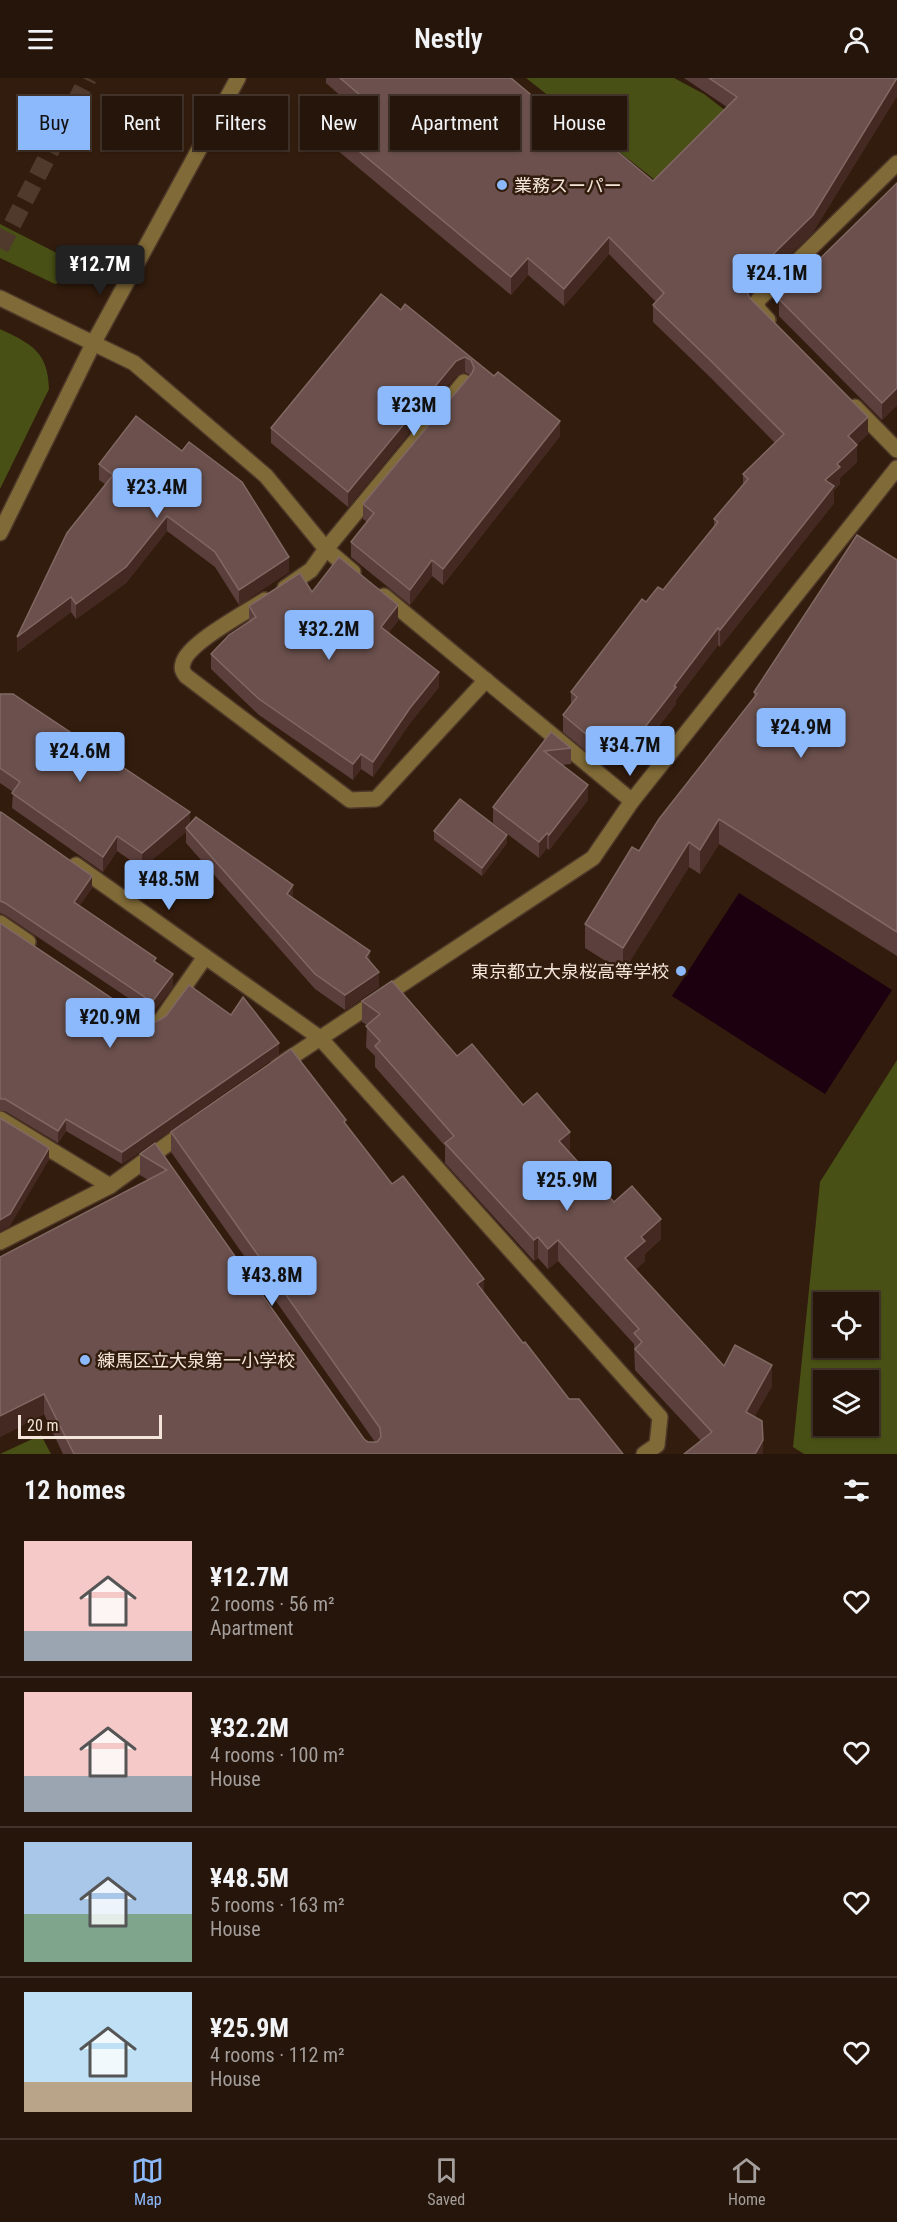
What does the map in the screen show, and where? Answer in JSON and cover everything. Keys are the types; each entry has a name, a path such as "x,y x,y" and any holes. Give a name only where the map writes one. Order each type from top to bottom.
{"street":[{"path":"0,532 94,342 238,78"},
{"path":"781,333 757,308 758,300 897,163"},
{"path":"0,298 134,363 266,476 326,549 632,801"},
{"path":"464,382 311,570 194,645 183,661 182,670 186,676 350,800 375,799 486,680"},
{"path":"847,400 897,450"},
{"path":"262,1077 593,858 632,801 897,468"},
{"path":"68,860 320,1038 660,1417 657,1445 645,1454"},
{"path":"0,923 38,949"},
{"path":"133,1015 149,1024 155,1024 161,1020 205,957"},
{"path":"0,1119 110,1186"},
{"path":"0,1242 110,1186 160,1155 195,1124"}],"green space":[{"path":"526,78 674,78 704,94 726,111 660,184 617,150 627,150 627,96 549,96"},
{"path":"0,224 92,271 55,284 0,258"},
{"path":"0,329 21,339 36,350 45,366 49,389 0,489"},
{"path":"897,1060 897,1454 804,1454 793,1447 820,1182"},
{"path":"41,1435 51,1454 0,1454"}],"shaded area":[{"path":"739,893 892,990 825,1094 672,996"}],"building":[{"path":"340,78 511,78 532,96 532,150 616,150 653,181 737,97 709,78 897,78 813,215 751,276 748,282 750,298 868,417 848,436 857,445 837,464 840,467 825,480 834,486 720,630 718,628 635,740 598,744 563,715 577,697 571,692 642,599 646,602 658,587 663,590 718,522 714,519 748,479 743,474 784,434 653,305 664,293 609,237 564,289 528,258 511,277 358,150 378,150 378,96 360,95"},
{"path":"897,183 897,388 882,403 779,299"},
{"path":"381,294 401,310 405,304 494,376 498,372 560,421 443,569 432,560 410,590 351,542 374,513 363,504 472,373 474,368 471,360 465,357 456,361 348,492 271,428"},
{"path":"136,416 182,451 189,442 242,482 289,557 239,590 215,552 167,516 126,567 76,604 71,597 17,637 67,533 113,475 99,464"},
{"path":"857,535 897,560 897,932 719,819 700,850 689,842 623,948 585,924 632,847 639,851 659,819 757,694 754,692"},
{"path":"339,557 398,605 381,627 439,672 410,708 373,762 361,754 353,764 259,699 211,654 229,635 256,617 249,606 300,573 312,592"},
{"path":"0,694 13,694 190,812 142,853 117,836 103,857 12,793 20,782 0,768"},
{"path":"551,732 571,748 544,751 588,785 549,835 547,833 539,842 493,807"},
{"path":"460,799 507,835 482,868 434,831"},
{"path":"1,812 92,876 74,902 156,958 154,961 173,974 152,1002 0,901"},
{"path":"196,817 293,885 287,894 370,951 366,957 379,972 345,995 315,974 186,828"},
{"path":"0,923 144,1020 156,1022 166,1016 189,985 231,1015 243,997 279,1043 122,1152 66,1119 58,1131 5,1099 0,1099"},
{"path":"392,981 457,1056 472,1044 523,1105 537,1093 570,1132 559,1141 614,1202 632,1186 661,1219 641,1237 645,1241 625,1258 724,1366 735,1345 772,1365 746,1412 762,1421 763,1440 755,1454 684,1454 712,1432 635,1349 642,1342 634,1333 639,1329 558,1240 548,1249 538,1237 534,1240 445,1143 454,1136 375,1046 380,1041 366,1026 380,1014 362,1001"},
{"path":"291,1049 392,1184 403,1176 484,1279 477,1284 523,1343 525,1342 569,1399 579,1399 623,1454 74,1454 44,1394 0,1416 0,1257 167,1170 140,1154 155,1143 364,1439 368,1442 377,1442 381,1437 380,1428 171,1132"},
{"path":"0,1118 49,1148 10,1214 0,1220"}],"tunnel":[{"path":"0,248 88,78"}],"place":[{"name":"業務スーパー","path":"502,185"},
{"name":"東京都立大泉桜高等学校","path":"681,971"},
{"name":"練馬区立大泉第一小学校","path":"85,1360"}]}
